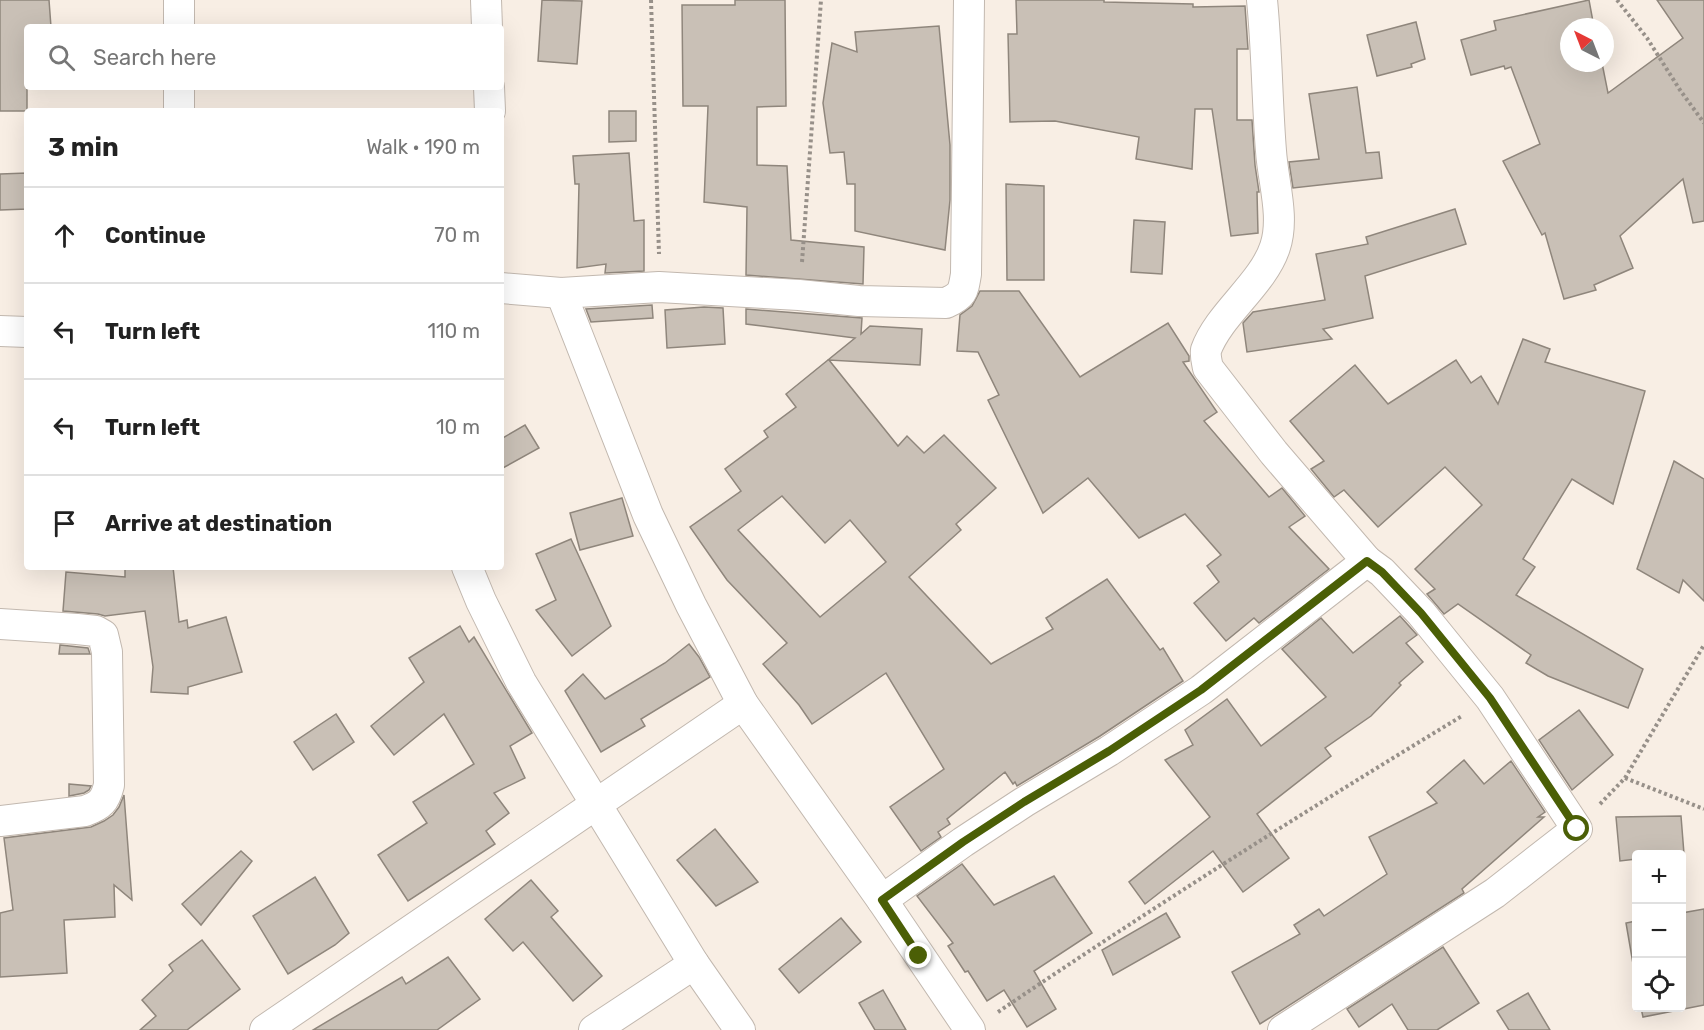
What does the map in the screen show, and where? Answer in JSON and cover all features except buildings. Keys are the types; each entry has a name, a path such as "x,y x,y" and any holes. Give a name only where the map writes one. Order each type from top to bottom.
{"street":[{"path":"179,0 179,24"},
{"path":"486,0 487,24"},
{"path":"504,288 561,293 659,287 800,295 859,301 945,303 957,297 963,292 966,274 969,0"},
{"path":"1262,0 1271,153 1279,226 1275,247 1266,267 1216,331 1205,352 1208,368 1274,453 1367,561 1382,572 1421,613 1490,698 1577,829 1495,893 1284,1030"},
{"path":"179,90 179,108"},
{"path":"489,90 489,108"},
{"path":"561,293 648,515 691,605 743,704 882,900 981,1023"},
{"path":"0,332 24,332"},
{"path":"882,900 963,842 1109,751 1201,690 1367,561"},
{"path":"468,570 521,682 694,964 741,1030"},
{"path":"0,624 96,631 103,636 107,652 109,785 102,801 96,807 85,811 0,821"},
{"path":"265,1030 743,704"},
{"path":"594,1030 694,964"}],"path":[{"path":"651,0 659,287"},
{"path":"800,295 821,0"},
{"path":"1617,0 1647,38 1704,123"},
{"path":"1577,829 1625,778 1704,645"},
{"path":"981,1023 1322,802 1490,698"},
{"path":"1625,778 1704,809"}],"route":[{"path":"919,956 882,900 963,842 1109,751 1201,690 1367,561 1382,572 1421,613 1490,698 1577,829"}]}
